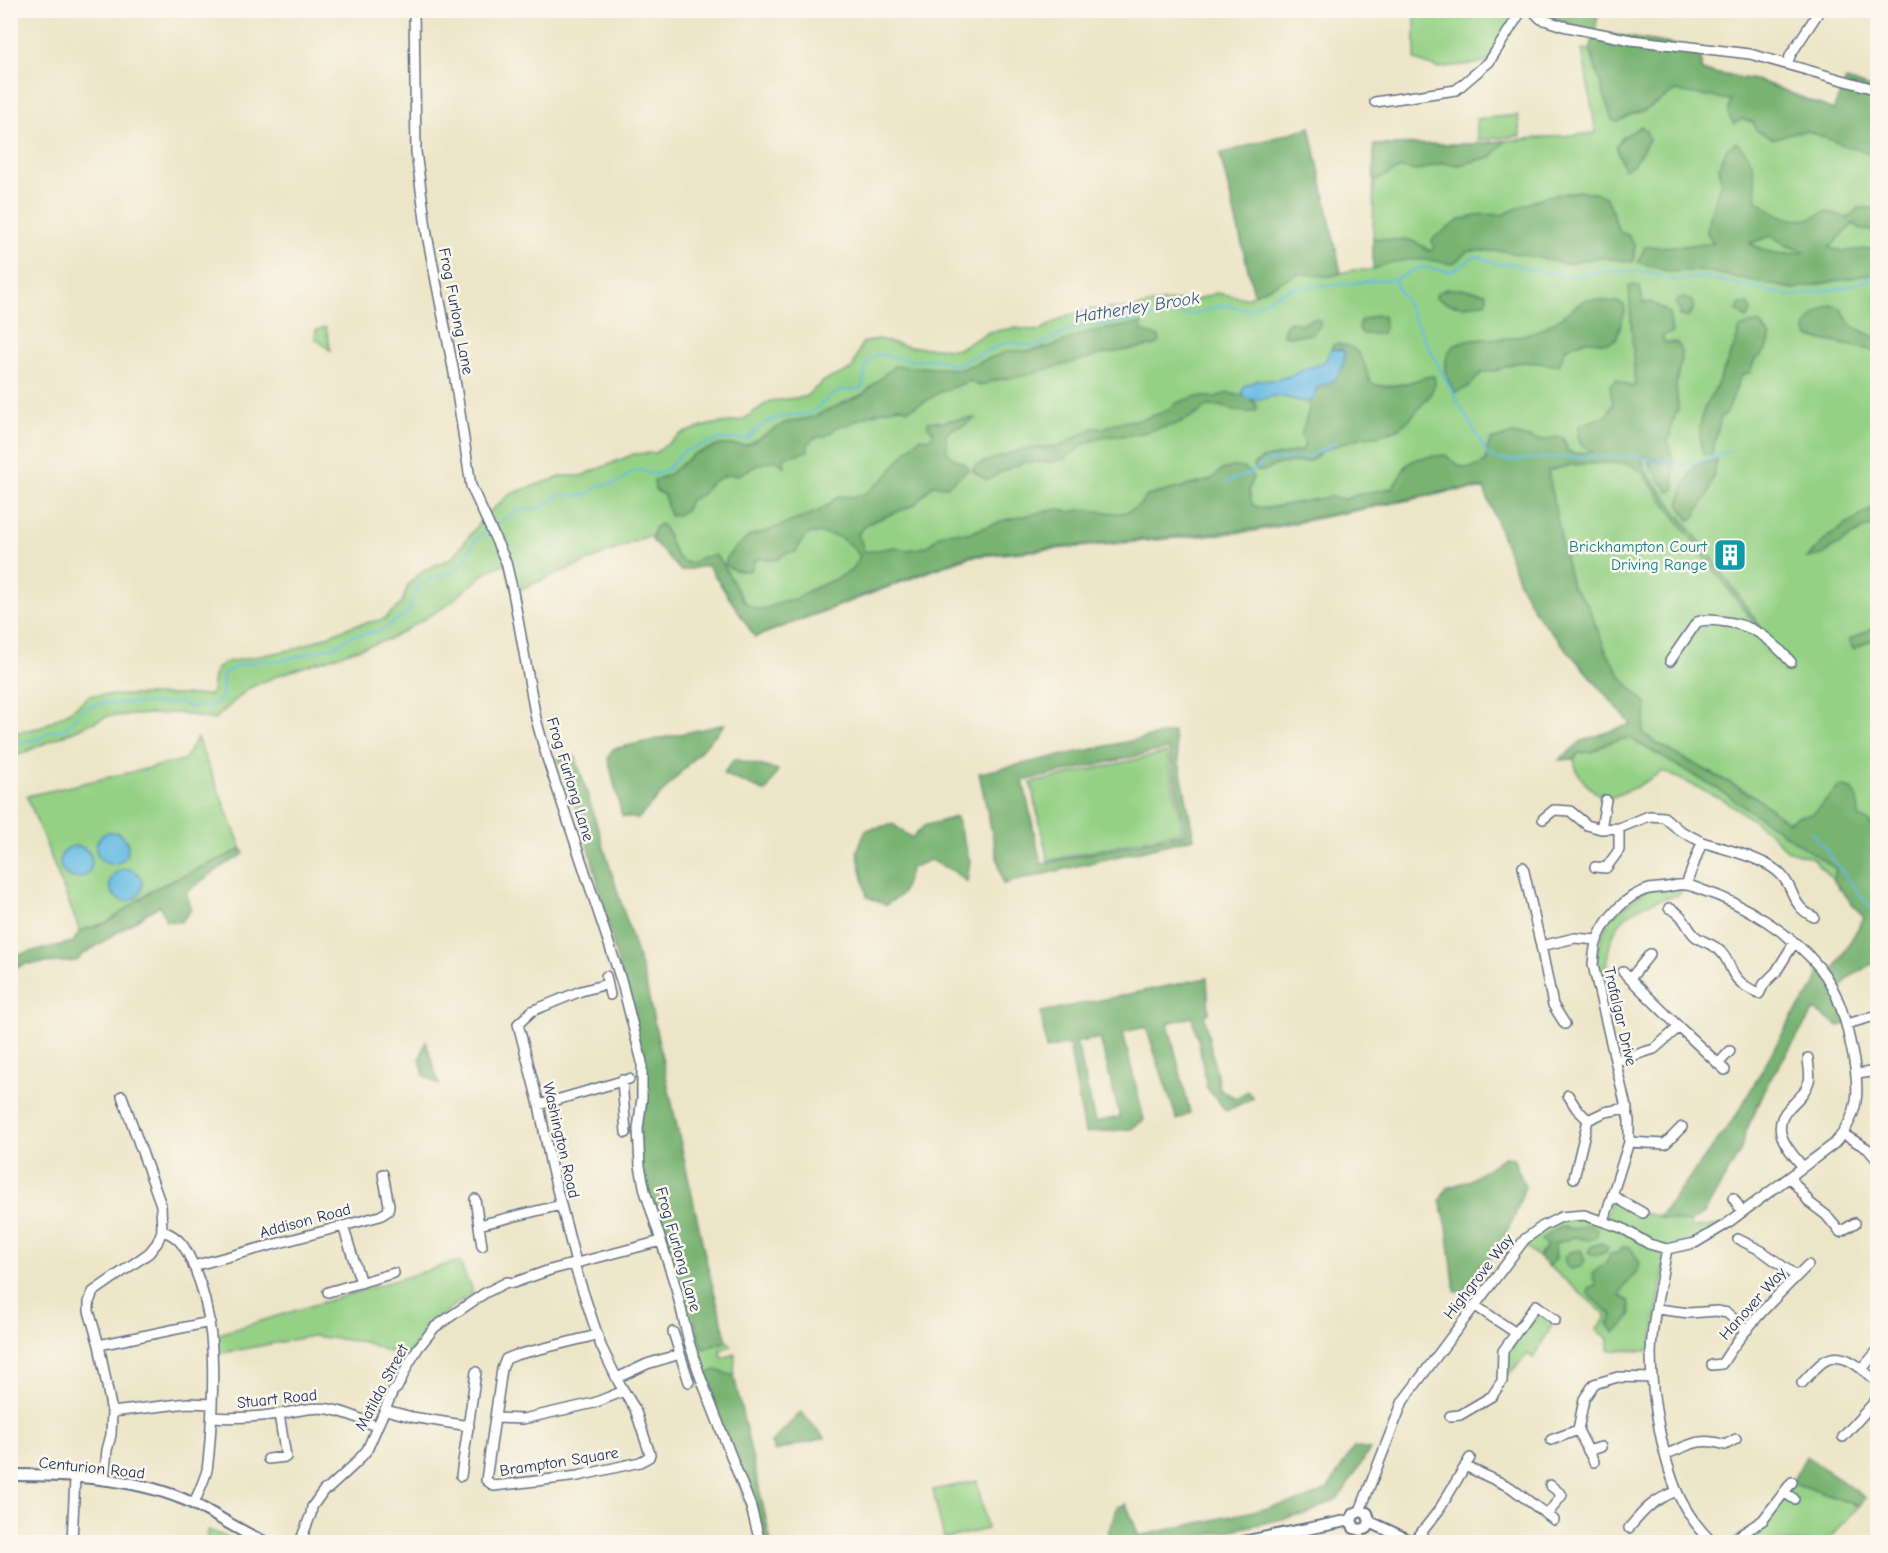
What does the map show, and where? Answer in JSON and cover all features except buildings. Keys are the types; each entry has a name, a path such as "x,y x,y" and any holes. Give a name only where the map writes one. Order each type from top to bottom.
{"street":[{"name":"Frog Furlong Lane","path":"414,10 416,152 427,235 454,373 471,486 506,562 536,719 622,983 642,1062 642,1098 638,1129 640,1166 645,1191 700,1376 744,1485 760,1542"},
{"path":"1376,102 1456,90 1490,62 1522,10"},
{"path":"1532,10 1541,19 1563,26 1631,40 1750,54 1878,90"},
{"path":"1787,64 1791,54 1820,10"},
{"path":"1670,661 1697,622 1704,620 1729,622 1751,628 1774,643 1791,662"},
{"path":"1601,829 1606,800"},
{"path":"1543,819 1552,807 1570,811 1587,825 1601,829 1619,828 1649,816 1664,817 1679,830 1702,842 1769,864 1784,877 1792,897 1808,916"},
{"path":"1595,867 1608,871 1619,850 1619,828"},
{"path":"1686,885 1702,842"},
{"path":"1523,867 1530,877 1553,1005 1565,1024"},
{"name":"Trafalgar Drive","path":"1604,1221 1629,1142 1629,1120 1593,965 1596,940 1608,919 1627,900 1648,889 1686,885 1720,896 1766,921 1819,967 1837,995 1846,1024"},
{"path":"1677,908 1698,940 1716,947 1726,956 1734,974 1757,997 1794,943"},
{"path":"1541,946 1575,938 1596,940"},
{"path":"1650,954 1626,975 1722,1067 1730,1051"},
{"name":"Washington Road","path":"575,1263 518,1024 532,1011 606,980 610,995"},
{"path":"1551,1021 1559,1014"},
{"path":"1712,1542 1696,1526 1677,1491 1666,1454 1652,1378 1652,1351 1667,1249 1695,1243 1707,1237 1834,1144 1843,1134 1853,1116 1858,1098 1857,1074 1846,1024 1878,1015"},
{"path":"1616,1061 1654,1049 1679,1027"},
{"path":"1803,1167 1783,1144 1780,1128 1784,1113 1804,1093 1810,1079 1808,1058"},
{"path":"1857,1074 1878,1071"},
{"path":"539,1105 626,1079 626,1133"},
{"path":"1568,1095 1576,1108 1588,1120"},
{"path":"104,1480 111,1435 111,1412 99,1345 88,1311 88,1302 93,1292 149,1253 162,1232 161,1205 122,1096"},
{"path":"1588,1120 1605,1112 1627,1108"},
{"path":"1574,1178 1581,1169 1588,1120"},
{"path":"1629,1142 1665,1144 1682,1127"},
{"path":"1843,1134 1868,1149 1878,1161"},
{"name":"Addison Road","path":"193,1266 380,1216 388,1211 389,1205 383,1174"},
{"path":"1790,1178 1810,1203 1826,1215 1840,1232"},
{"path":"1613,1196 1643,1213"},
{"path":"1733,1198 1742,1211"},
{"path":"475,1199 482,1246"},
{"path":"479,1225 561,1205"},
{"name":"Highgrove Way","path":"1360,1511 1403,1401 1525,1239 1561,1217 1584,1215 1622,1228 1649,1244 1667,1249"},
{"path":"1836,1242 1840,1232 1855,1223"},
{"path":"344,1226 361,1283"},
{"path":"162,1232 169,1233 180,1240 186,1249 205,1298 213,1343 212,1418 206,1471 194,1504"},
{"path":"1738,1239 1762,1251 1796,1276"},
{"name":"Matilda Street","path":"300,1542 312,1507 324,1490 329,1488 367,1450 393,1391 397,1388 418,1348 430,1332 444,1320 485,1293 507,1282 513,1283 575,1263 661,1241"},
{"name":"Brampton Square","path":"575,1263 597,1335 624,1392 635,1409 649,1457 640,1462 578,1476 494,1486 486,1480 502,1368 506,1359 516,1354 597,1335"},
{"name":"Hanover Way","path":"1720,1366 1733,1345 1808,1265"},
{"path":"328,1292 394,1273"},
{"path":"1527,1298 1555,1320"},
{"path":"1474,1305 1516,1333"},
{"path":"1462,1426 1455,1416 1492,1396 1502,1381 1503,1351 1536,1305"},
{"path":"1657,1309 1689,1313 1717,1311 1727,1313 1747,1330"},
{"path":"99,1345 210,1322"},
{"path":"673,1332 689,1382"},
{"path":"1862,1369 1878,1350"},
{"path":"617,1378 646,1364 680,1354"},
{"path":"1807,1382 1824,1362 1835,1357 1847,1359 1878,1383"},
{"path":"461,1476 476,1372"},
{"path":"1594,1462 1578,1430 1584,1399 1594,1384 1617,1377 1652,1378"},
{"path":"496,1418 523,1419 594,1403 624,1392"},
{"path":"1841,1424 1846,1434 1878,1398"},
{"path":"111,1412 188,1403 212,1404"},
{"name":"Stuart Road","path":"212,1418 279,1414 327,1408 357,1417 377,1427"},
{"path":"386,1410 412,1417 470,1426"},
{"path":"268,1459 286,1457 279,1414"},
{"path":"1551,1440 1578,1430"},
{"path":"1666,1454 1691,1443 1711,1440 1725,1449 1736,1439"},
{"path":"1588,1451 1600,1447"},
{"path":"1370,1522 1367,1528 1361,1530 1354,1528 1351,1520 1354,1514 1360,1511 1366,1513 1370,1522 1383,1530 1414,1542 1439,1510 1468,1462 1510,1487 1551,1518 1562,1495 1550,1485"},
{"name":"Centurion Road","path":"10,1475 104,1480 158,1490 194,1504 265,1542"},
{"path":"72,1542 75,1478"},
{"path":"1730,1542 1763,1520 1792,1482"},
{"path":"1629,1528 1644,1504 1677,1491"},
{"path":"1784,1492 1794,1500"},
{"path":"1243,1542 1351,1520"}],"green space":[{"path":"1415,11 1522,11 1489,62 1438,68 1415,60"},
{"path":"1532,11 1599,11 1595,32 1563,26"},
{"path":"1595,32 1701,49 1701,71 1760,81 1833,110 1877,90 1877,895 1754,796 1643,734 1538,613 1484,489 1454,491 1256,531 969,557 755,637 708,565 681,571 656,539 648,536 513,592 505,563 488,571 446,606 392,638 279,675 249,688 214,720 180,713 108,716 11,758 11,730 19,732 42,727 72,710 90,695 211,695 215,671 223,663 295,649 352,626 384,619 402,603 408,585 422,571 452,558 484,517 510,494 563,476 581,476 634,454 655,453 681,434 709,425 742,420 770,401 805,397 824,381 852,369 862,343 878,339 910,347 958,349 989,332 1015,328 1039,331 1066,316 1089,309 1130,309 1161,302 1196,300 1216,293 1246,298 1298,273 1330,276 1353,270 1373,270 1374,145 1470,144 1596,133 1582,49 1590,50"},
{"path":"1595,32 1701,49 1701,71 1760,81 1833,110 1846,80 1877,90 1877,155 1808,131 1795,132 1773,139 1756,130 1753,122 1742,119 1734,124 1729,113 1731,100 1675,91 1644,111 1632,114 1618,122 1612,120 1590,50"},
{"path":"1518,115 1520,136 1478,140 1476,119"},
{"path":"1641,126 1646,131 1649,140 1633,165 1624,169 1616,146 1622,138"},
{"path":"1310,127 1341,273 1330,276 1298,274 1254,294 1220,154"},
{"path":"1506,141 1491,157 1459,165 1442,163 1417,171 1401,168 1374,182 1374,145 1470,144"},
{"path":"1736,142 1743,148 1753,168 1757,200 1781,216 1799,220 1808,219 1826,211 1847,218 1859,208 1877,208 1877,231 1863,230 1853,224 1829,248 1845,251 1877,248 1877,273 1794,289 1699,270 1670,272 1638,262 1645,247 1714,243 1707,233 1709,218 1721,182 1719,166 1727,149","holes":["1772,236 1786,245 1805,252 1776,253 1763,250 1750,243"]},
{"path":"1579,191 1592,192 1606,198 1621,233 1628,235 1635,245 1633,262 1599,257 1569,264 1503,251 1468,251 1453,264 1412,260 1392,263 1373,270 1373,238 1406,239 1430,251 1434,248 1432,241 1435,237 1460,220 1483,214 1502,215 1543,197"},
{"path":"1629,286 1640,287 1643,303 1651,302 1669,313 1672,333 1663,335 1663,341 1676,342 1681,349 1676,383 1678,409 1667,441 1674,463 1662,458 1642,456 1644,469 1710,555 1764,632 1748,615 1642,472 1630,464 1571,465 1548,471 1572,587 1587,603 1606,651 1622,678 1647,705 1643,734 1754,796 1788,822 1798,816 1813,814 1840,786 1852,789 1858,799 1859,817 1869,822 1877,835 1877,961 1848,978 1837,994 1847,1024 1839,1026 1814,1010 1769,1081 1746,1131 1740,1152 1705,1212 1690,1223 1659,1218 1736,1116 1792,1017 1816,985 1819,967 1828,980 1864,918 1833,880 1836,869 1718,789 1629,738 1609,742 1592,752 1579,753 1574,759 1559,760 1582,741 1631,724 1536,614 1519,582 1484,488 1458,489 1255,529 966,556 755,637 708,565 681,571 652,540 654,528 661,524 680,559 693,563 699,558 715,555 743,600 750,606 758,609 767,608 783,601 796,599 852,570 860,556 839,537 810,533 802,540 796,552 783,554 773,560 759,558 748,571 734,570 725,565 727,557 751,535 765,532 819,511 842,496 853,497 864,494 885,478 920,438 928,439 933,435 928,422 936,421 942,423 975,418 946,434 947,453 969,469 947,486 933,485 914,505 867,524 858,534 865,552 895,547 907,550 921,548 928,546 939,536 948,532 969,533 1005,520 1047,511 1061,509 1070,512 1092,510 1121,513 1135,508 1147,496 1210,480 1222,470 1233,467 1249,471 1253,477 1249,490 1252,504 1267,508 1329,497 1346,499 1392,488 1406,466 1414,460 1424,458 1445,455 1459,466 1473,467 1486,462 1491,440 1513,434 1537,440 1563,438 1567,450 1574,454 1593,451 1581,445 1578,436 1579,426 1607,415 1613,404 1610,385 1616,379 1631,387 1635,385"},
{"path":"1446,289 1465,289 1486,293 1487,298 1485,302 1479,304 1454,305 1436,298 1437,293"},
{"path":"1682,298 1693,301 1693,310 1687,317 1680,316 1676,305 1677,300"},
{"path":"1586,299 1618,302 1624,305 1625,311 1616,339 1604,343 1587,341 1572,346 1564,350 1558,365 1520,362 1483,372 1460,391 1455,392 1450,385 1446,362 1448,353 1454,346 1471,340 1509,338 1536,331 1556,321"},
{"path":"1740,304 1749,304 1751,312 1747,319 1737,310"},
{"path":"1831,305 1841,308 1847,320 1855,327 1877,338 1877,351 1808,337 1805,328 1810,320 1819,311"},
{"path":"1376,315 1383,316 1385,329 1381,334 1363,334 1359,329 1360,321"},
{"path":"1312,319 1320,321 1320,326 1312,334 1283,335 1285,327 1291,321 1300,324"},
{"path":"1141,323 1142,331 1159,337 1160,341 1156,345 1104,354 979,386 970,381 938,393 908,410 899,407 866,416 839,426 826,436 814,438 808,444 808,451 784,457 785,467 775,460 760,464 738,475 727,475 712,482 702,494 690,500 686,510 677,515 670,516 664,495 655,490 654,480 668,475 694,454 720,445 747,445 785,423 813,417 863,394 894,366 961,369 1009,351 1030,351 1049,347 1088,332"},
{"path":"1752,323 1761,324 1770,337 1767,348 1755,359 1750,373 1743,374 1726,415 1721,417 1712,454 1703,455 1700,432 1704,409 1728,361 1740,328"},
{"path":"326,327 331,351 315,338 316,330"},
{"path":"1337,344 1345,345 1356,351 1363,361 1370,382 1374,384 1398,385 1434,376 1435,384 1430,395 1411,418 1399,428 1381,435 1359,438 1341,444 1323,451 1310,461 1279,464 1263,471 1257,471 1253,465 1262,459 1303,450 1305,443 1301,435 1309,410 1308,401 1320,385 1330,383 1345,354 1342,349 1331,349"},
{"path":"1228,393 1247,397 1256,404 1255,412 1207,406 1177,424 1133,435 1102,437 1085,444 1065,459 1052,462 1025,462 991,479 985,479 972,470 976,465 1023,449 1060,446 1093,428 1104,428 1115,423 1143,419 1164,412 1177,403 1194,397 1215,397"},
{"path":"1717,460 1705,500 1697,510 1696,517 1689,520 1679,504 1686,481 1696,464"},
{"path":"1648,461 1673,464 1675,489 1669,492 1652,469"},
{"path":"1877,505 1877,524 1863,529 1822,555 1807,558 1830,535"},
{"path":"1877,626 1877,637 1853,649 1849,640"},
{"path":"725,724 638,819 622,816 608,758 613,749"},
{"path":"1173,732 1194,838 1003,884 979,773","holes":["1168,749 1186,833 1041,864 1023,781"]},
{"path":"197,738 242,849 154,889 108,922 80,931 27,796 184,760"},
{"path":"1629,738 1718,789 1836,869 1833,880 1812,858 1787,850 1769,832 1724,800 1663,771 1638,786 1606,800 1581,778 1574,759 1579,753 1592,752 1609,742"},
{"path":"1166,753 1183,831 1048,861 1031,783"},
{"path":"567,754 576,758 645,980 707,1264 727,1341 703,1349 686,1289 676,1288 640,1166 642,1062 590,851 558,758"},
{"path":"734,759 778,770 766,792 723,774"},
{"path":"956,817 970,861 967,882 953,871 930,860 911,868 902,894 886,905 867,897 857,851 866,830 893,824 912,838 924,826"},
{"path":"242,849 244,854 186,892 191,910 181,922 166,921 160,905 82,955 77,961 25,964 11,970 11,956 73,942 80,931 108,922 154,889"},
{"path":"1686,885 1678,895 1654,902 1623,919 1610,945 1602,1004 1593,965 1608,919 1648,889"},
{"path":"1207,978 1209,1013 1204,1015 1220,1090 1236,1098 1248,1091 1253,1098 1226,1111 1207,1088 1192,1017 1168,1023 1190,1113 1177,1120 1146,1027 1123,1032 1144,1120 1131,1129 1085,1133 1069,1044 1046,1049 1041,1012","holes":["1100,1038 1120,1117 1095,1122 1078,1047 1075,1043"]},
{"path":"426,1041 439,1085 424,1075 420,1059"},
{"path":"1504,1157 1513,1158 1525,1186 1515,1216 1496,1250 1462,1293 1455,1291 1447,1227 1440,1200 1447,1188 1470,1180"},
{"path":"1613,1196 1643,1213 1690,1223 1692,1228 1725,1225 1707,1237 1667,1249 1651,1351 1609,1350 1609,1339 1596,1330 1607,1316 1522,1243 1561,1217 1604,1221"},
{"path":"1588,1224 1598,1229 1596,1238 1588,1240 1574,1237 1555,1244 1556,1258 1549,1267 1538,1257 1547,1246 1541,1240 1551,1232 1562,1227 1576,1229"},
{"path":"1601,1243 1608,1247 1606,1252 1595,1256 1588,1252 1592,1246"},
{"path":"1623,1247 1630,1247 1640,1263 1620,1296 1629,1301 1631,1315 1624,1325 1614,1332 1608,1324 1612,1315 1588,1294 1589,1288 1596,1286 1592,1274 1607,1262 1610,1254 1617,1253"},
{"path":"1581,1250 1585,1260 1580,1267 1571,1269 1567,1267 1564,1258 1570,1252"},
{"path":"459,1261 473,1293 454,1305 425,1331 405,1358 364,1342 312,1336 217,1354 215,1335"},
{"path":"676,1288 686,1289 703,1349 727,1341 732,1346 720,1350 722,1358 735,1354 734,1376 716,1371 700,1376"},
{"path":"1536,1305 1555,1320 1533,1358 1528,1354 1502,1381 1503,1351"},
{"path":"716,1370 734,1376 771,1542 760,1542 700,1376"},
{"path":"801,1412 825,1438 774,1451 771,1443"},
{"path":"1354,1447 1370,1450 1339,1498 1306,1514 1175,1542 1105,1542 1117,1507 1126,1504 1139,1536 1304,1500 1327,1490"},
{"path":"1806,1456 1866,1498 1859,1506 1792,1482"},
{"path":"977,1481 987,1529 944,1539 933,1490"},
{"path":"1792,1482 1859,1506 1826,1542 1730,1542 1763,1520"},
{"path":"208,1530 239,1542 207,1542"}],"water":[{"path":"1331,349 1344,350 1342,368 1335,380 1317,388 1311,401 1277,396 1259,400 1244,397 1242,393 1244,386 1258,380 1275,380 1293,375 1321,364"},
{"path":"112,832 123,837 128,848 123,859 112,864 101,859 96,848 101,837"},
{"path":"76,846 87,851 92,862 87,873 76,878 65,873 60,862 65,851"},
{"path":"126,869 137,874 142,885 137,896 126,901 115,896 110,885 115,874"}],"waterway":[{"name":"Hatherley Brook","path":"493,528 515,511 540,509 560,495 586,495 599,486 617,483 632,472 640,470 653,475 665,471 684,451 721,439 747,439 766,422 783,416 807,414 830,396 843,390 860,389 866,367 871,358 877,354 913,361 935,359 955,365 1010,341 1022,345 1038,346 1075,328 1164,315 1195,314 1223,305 1249,310 1295,287 1394,280 1420,267 1449,271 1474,257 1502,265 1512,263 1527,269 1570,277 1601,271 1649,272 1669,280 1705,277 1791,296 1848,287 1878,277"},
{"path":"1394,280 1446,380 1488,455 1492,458 1509,461 1537,458 1633,456 1688,465 1729,451"},
{"path":"1226,482 1249,474 1267,461 1309,457 1336,443"},
{"name":"Hatherley Brook","path":"10,744 39,739 49,732 65,729 84,708 101,703 168,704 180,702 188,707 214,705 222,697 223,674 237,666 264,660 280,661 336,646 351,636 378,632 408,613 417,588 432,578 452,573 465,560 476,538 488,532"},
{"path":"1811,831 1878,918"}],"place":[{"name":"Brickhampton Court Driving Range","path":"1730,555"}]}
